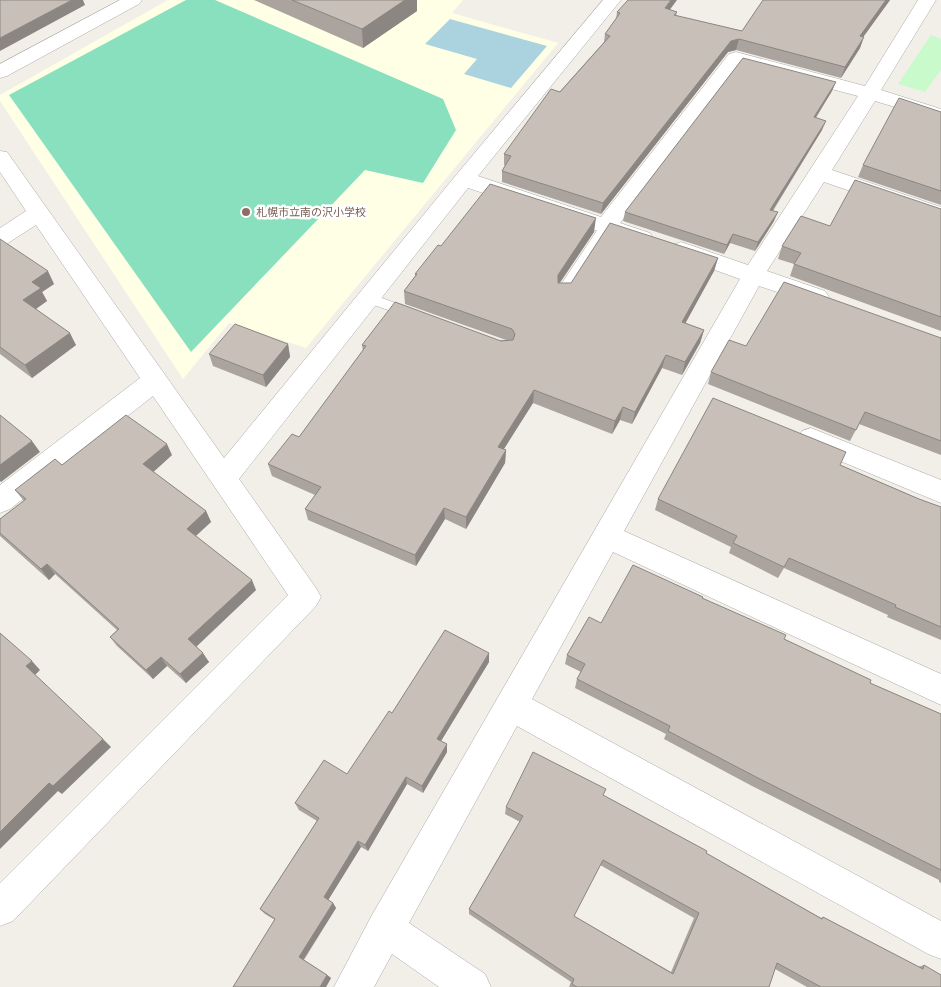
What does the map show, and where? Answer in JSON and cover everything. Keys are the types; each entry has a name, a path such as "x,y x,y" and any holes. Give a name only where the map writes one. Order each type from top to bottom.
{"street":[{"path":"224,478 464,179 612,0"},
{"path":"353,987 607,536 698,392 754,274 819,174 927,0"},
{"path":"0,72 119,3"},
{"path":"606,226 736,58 870,93 941,115"},
{"path":"0,157 306,597 0,908"},
{"path":"819,174 941,215"},
{"path":"464,179 754,274 838,305"},
{"path":"0,238 39,213"},
{"path":"0,501 156,380"},
{"path":"788,429 941,492"},
{"path":"607,536 941,690"},
{"path":"511,705 941,941"},
{"path":"386,928 472,987"}],"lane":[{"path":"563,292 606,226"},
{"path":"368,298 423,318"}],"shaded area":[{"name":"札幌市立南の沢小学校","path":"168,0 463,0 452,13 558,43 306,348 229,323 183,379 0,101 0,95"}],"green space":[{"name":"札幌市立南の沢小学校","path":"186,0 215,0 443,99 456,130 423,183 365,170 191,352 9,95"},
{"path":"931,35 941,39 941,70 925,92 898,84"}],"water":[{"path":"450,19 547,46 511,88 464,74 477,59 425,44"}],"building":[{"path":"0,0 72,0 0,38"},
{"path":"292,0 405,0 362,29"},
{"path":"628,0 671,0 665,8 677,12 674,15 742,31 763,0 886,0 860,36 864,37 845,67 739,39 731,41 603,203 502,171 511,156 504,154 551,89 560,92 610,36 605,34 620,13 617,12"},
{"path":"743,58 836,82 814,117 826,121 770,210 778,212 758,242 733,234 727,245 625,212"},
{"path":"899,98 941,112 941,191 863,165"},
{"path":"855,180 941,209 941,317 794,264 801,253 782,246 801,216 830,226"},
{"path":"490,184 596,218 558,275 558,283 571,283 610,223 718,258 682,322 704,330 685,362 666,355 635,412 623,407 615,421 534,390 498,447 506,450 466,517 444,508 415,555 305,509 321,487 268,464 292,434 299,437 366,346 362,345 395,302 501,341 513,340 515,334 512,329 404,291 438,245 441,246"},
{"path":"0,239 48,271 32,282 41,288 23,300 70,333 25,365 0,347"},
{"path":"784,282 941,338 941,441 865,412 856,430 711,372 729,340 746,346"},
{"path":"235,324 288,344 263,375 209,354"},
{"path":"713,398 846,452 840,465 941,507 941,627 789,558 784,567 733,543 737,536 658,499"},
{"path":"0,415 32,441 0,465"},
{"path":"126,415 167,444 143,464 206,511 187,529 252,580 188,639 203,653 180,674 161,657 146,670 110,637 119,629 47,564 41,569 0,533 0,519 26,499 15,490 55,459 62,465"},
{"path":"633,565 786,635 784,639 871,680 870,683 941,714 941,870 668,731 670,726 577,679 585,664 567,655 589,617 601,623"},
{"path":"445,630 489,653 437,739 447,744 422,786 406,777 365,845 358,841 324,897 333,903 299,957 327,975 320,987 233,987 275,919 260,909 319,818 295,803 324,760 347,774 389,711 392,713"},
{"path":"0,633 32,661 26,666 103,739 53,786 49,783 0,832"},
{"path":"533,752 606,789 603,795 707,851 706,853 822,919 823,917 923,969 924,965 941,975 941,987 821,987 777,963 769,987 577,987 572,984 574,979 469,909 523,816 506,807","holes":["603,860 699,913 673,974 574,916"]}],"place":[{"name":"札幌市立南の沢小学校","path":"246,212"}]}
